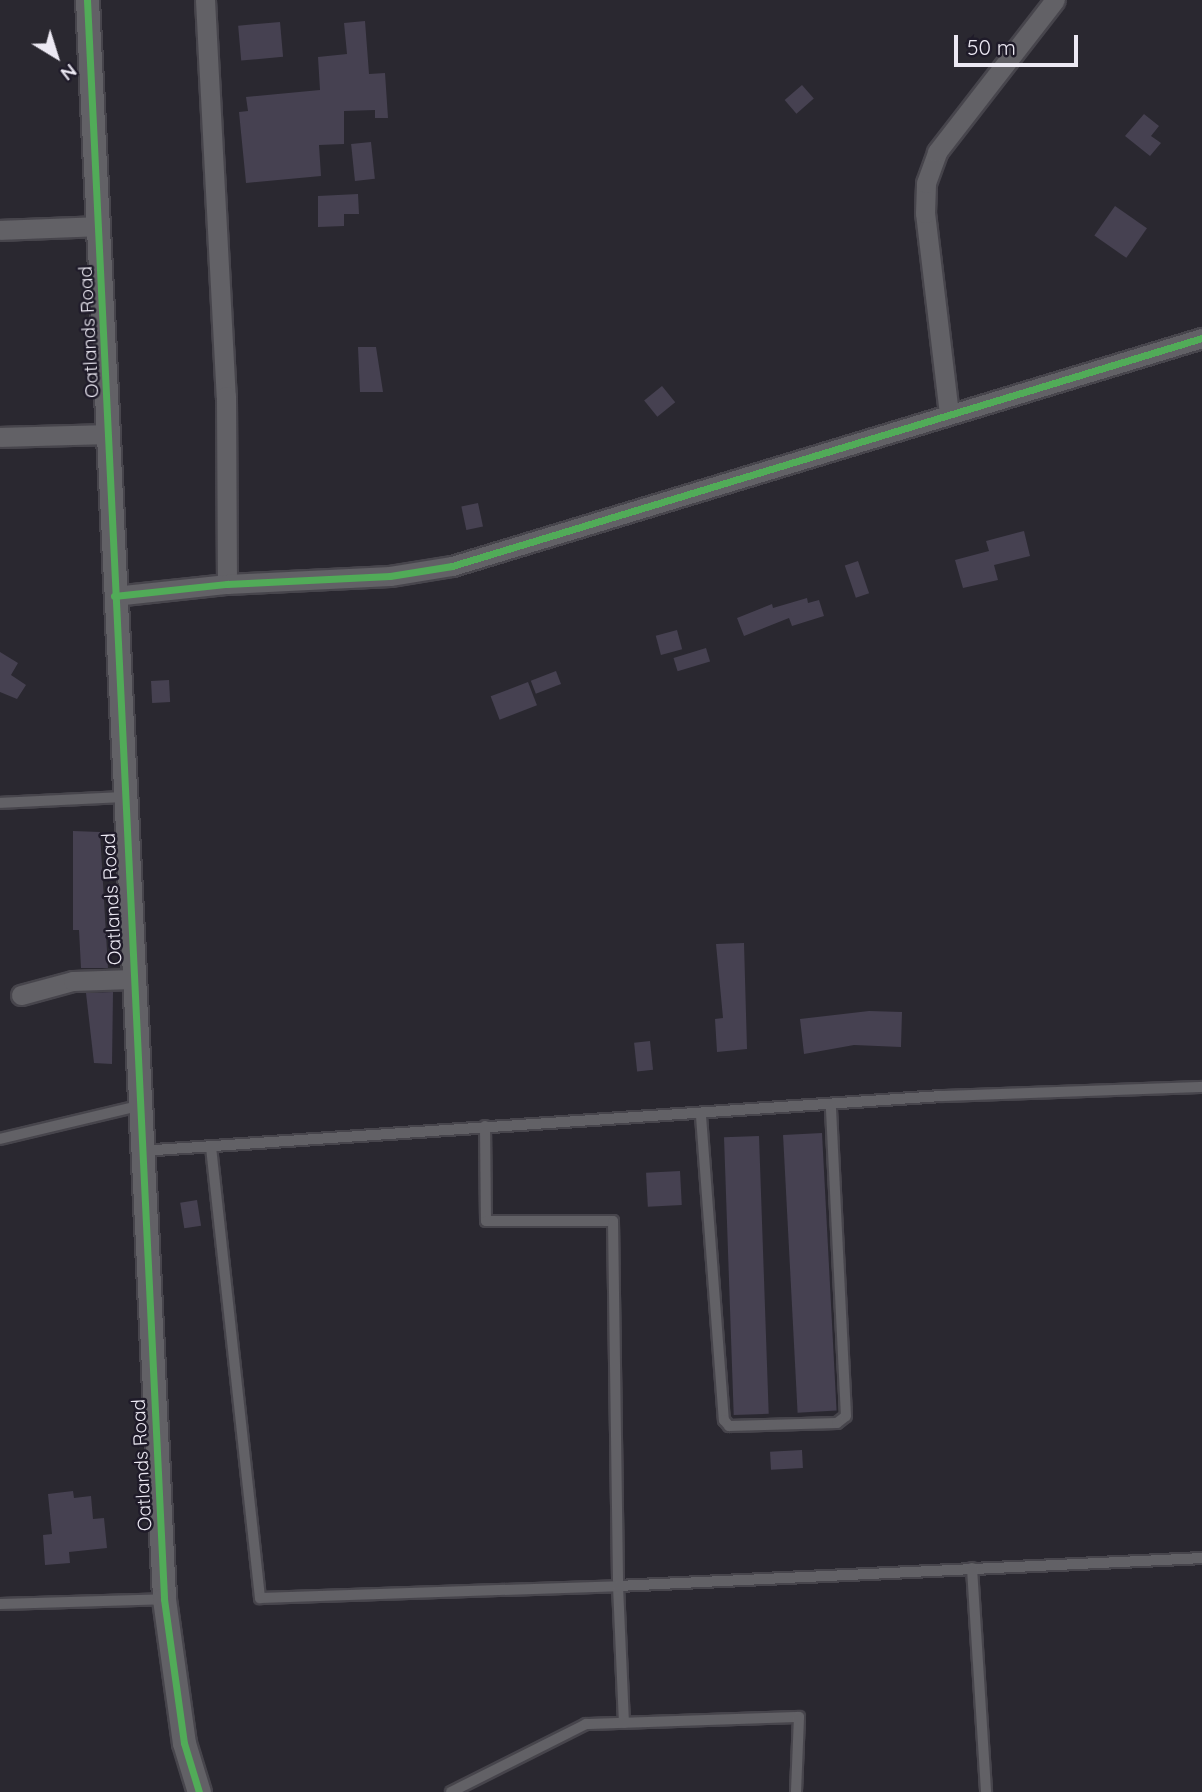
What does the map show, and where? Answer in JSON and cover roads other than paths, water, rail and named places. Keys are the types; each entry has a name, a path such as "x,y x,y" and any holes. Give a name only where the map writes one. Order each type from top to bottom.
{"street":[{"name":"Oatlands Road","path":"87,0 110,434 114,596 163,1599 184,1744 199,1792"},
{"path":"205,0 226,396 227,584"},
{"path":"949,414 926,225 926,183 937,152 1055,0"},
{"path":"0,230 99,226"},
{"path":"114,596 227,584 390,576 452,566 1202,338"},
{"path":"0,436 110,434"},
{"path":"22,995 73,981 132,979"}],"lane":[{"path":"0,803 124,797"},
{"path":"140,1151 485,1126 701,1116 942,1096 1202,1087"},
{"path":"701,1116 724,1420 729,1426 837,1423 846,1416 831,1105"},
{"path":"0,1139 138,1106"},
{"path":"485,1126 486,1221 613,1221 618,1586 624,1723"},
{"path":"211,1147 260,1598 618,1586 1202,1558"},
{"path":"972,1568 986,1792"},
{"path":"0,1604 163,1599"},
{"path":"451,1792 586,1724 799,1717 796,1792"}]}
